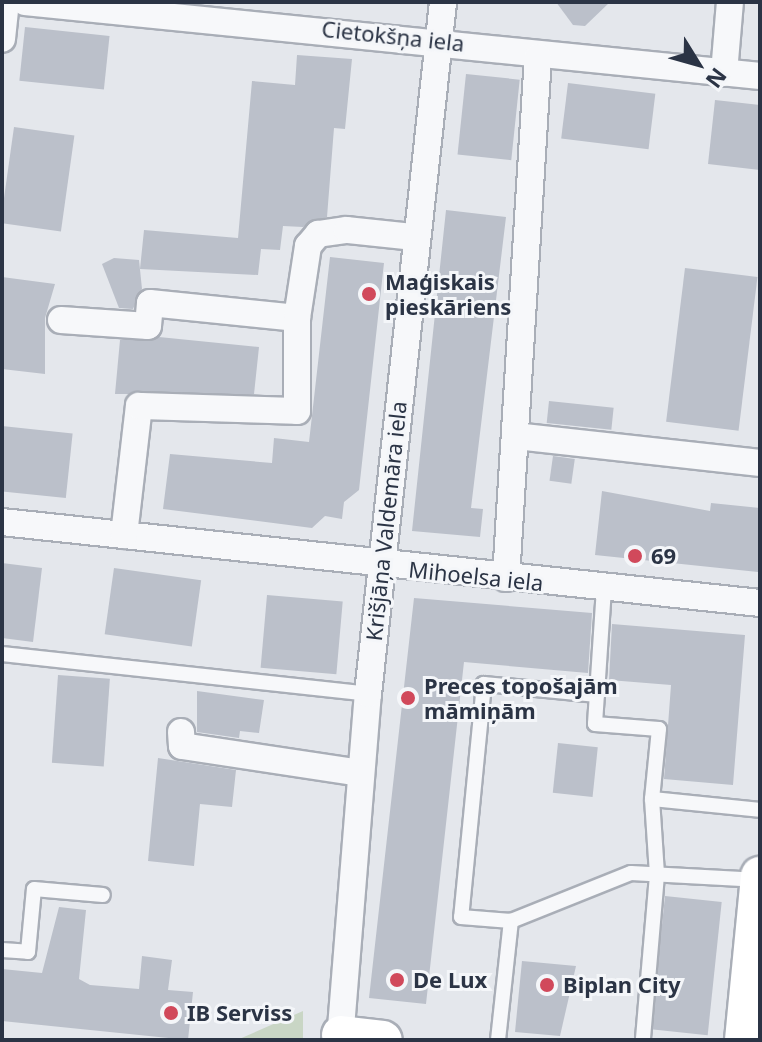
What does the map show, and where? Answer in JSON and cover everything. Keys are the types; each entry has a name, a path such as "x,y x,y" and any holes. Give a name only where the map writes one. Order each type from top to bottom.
{"street":[{"path":"2,39 6,2"},
{"name":"Cietokšņa iela","path":"25,2 439,40 538,57 760,76"},
{"name":"Krišjāņa Valdemāra iela","path":"340,1038 360,773 414,237 443,2"},
{"path":"724,73 730,2"},
{"path":"506,578 538,57"},
{"path":"124,535 139,406 297,411 297,318 308,246 318,234 394,231 414,237"},
{"path":"61,320 148,326 150,303 297,318"},
{"path":"516,436 760,463"},
{"name":"Mihoelsa iela","path":"2,522 382,566 760,603"},
{"path":"181,732 182,746 360,773"},
{"path":"744,1040 760,878"},
{"path":"340,1038 383,1040"}],"lane":[{"path":"604,588 595,724 659,729 652,799 657,875 643,1039"},
{"path":"2,654 368,694"},
{"path":"597,695 484,684 461,917 511,921 631,873 760,878"},
{"path":"652,799 760,810"},
{"path":"2,950 28,952 34,889 103,895"},
{"path":"498,1040 511,921"}],"green space":[{"path":"303,1011 303,1040 237,1040"}],"building":[{"path":"556,2 610,2 585,26 573,25"},
{"path":"25,27 110,36 104,90 19,81"},
{"path":"297,55 352,59 345,129 334,128 327,217 303,227 283,226 280,250 261,249 258,275 140,269 144,230 238,238 252,81 295,85"},
{"path":"466,74 520,80 511,160 458,155"},
{"path":"568,83 655,94 649,149 561,139"},
{"path":"715,100 760,105 760,170 708,164"},
{"path":"14,127 74,135 61,232 2,223"},
{"path":"446,210 506,217 471,508 483,509 480,537 412,531"},
{"path":"330,257 384,263 359,490 344,502 342,519 325,516 312,528 163,509 170,454 272,463 274,438 309,442"},
{"path":"114,258 139,260 142,289 133,309 119,308 102,264"},
{"path":"685,268 757,277 739,431 666,422"},
{"path":"2,277 55,284 45,318 45,374 2,369"},
{"path":"159,337 259,347 254,394 115,394 120,340"},
{"path":"549,401 614,408 611,430 547,423"},
{"path":"2,426 73,433 66,498 2,491"},
{"path":"553,456 575,459 571,484 550,481"},
{"path":"602,491 710,511 711,503 760,508 758,572 595,555"},
{"path":"2,563 42,568 33,642 2,638"},
{"path":"114,568 201,580 192,647 105,634"},
{"path":"267,595 343,602 336,674 261,668"},
{"path":"414,598 592,613 588,673 464,662 426,1004 369,998"},
{"path":"612,624 745,635 733,785 664,779 671,685 609,680"},
{"path":"58,675 110,679 104,766 52,763"},
{"path":"197,691 264,700 259,733 240,731 239,738 197,732"},
{"path":"558,743 598,747 593,797 553,793"},
{"path":"158,758 236,770 232,807 200,804 194,866 148,861"},
{"path":"665,896 722,902 708,1035 651,1029"},
{"path":"59,907 86,910 79,979 90,985 139,989 142,956 172,960 168,990 193,992 188,1040 2,1021 2,969 42,973"},
{"name":"Biplan City","path":"522,961 576,966 560,1036 515,1032"}],"place":[{"name":"Maģiskais pieskāriens","path":"369,294"},
{"name":"69","path":"635,556"},
{"name":"Preces topošajām māmiņām","path":"408,698"},
{"name":"De Lux","path":"397,980"},
{"name":"Biplan City","path":"547,985"},
{"name":"IB Serviss","path":"171,1013"}]}
